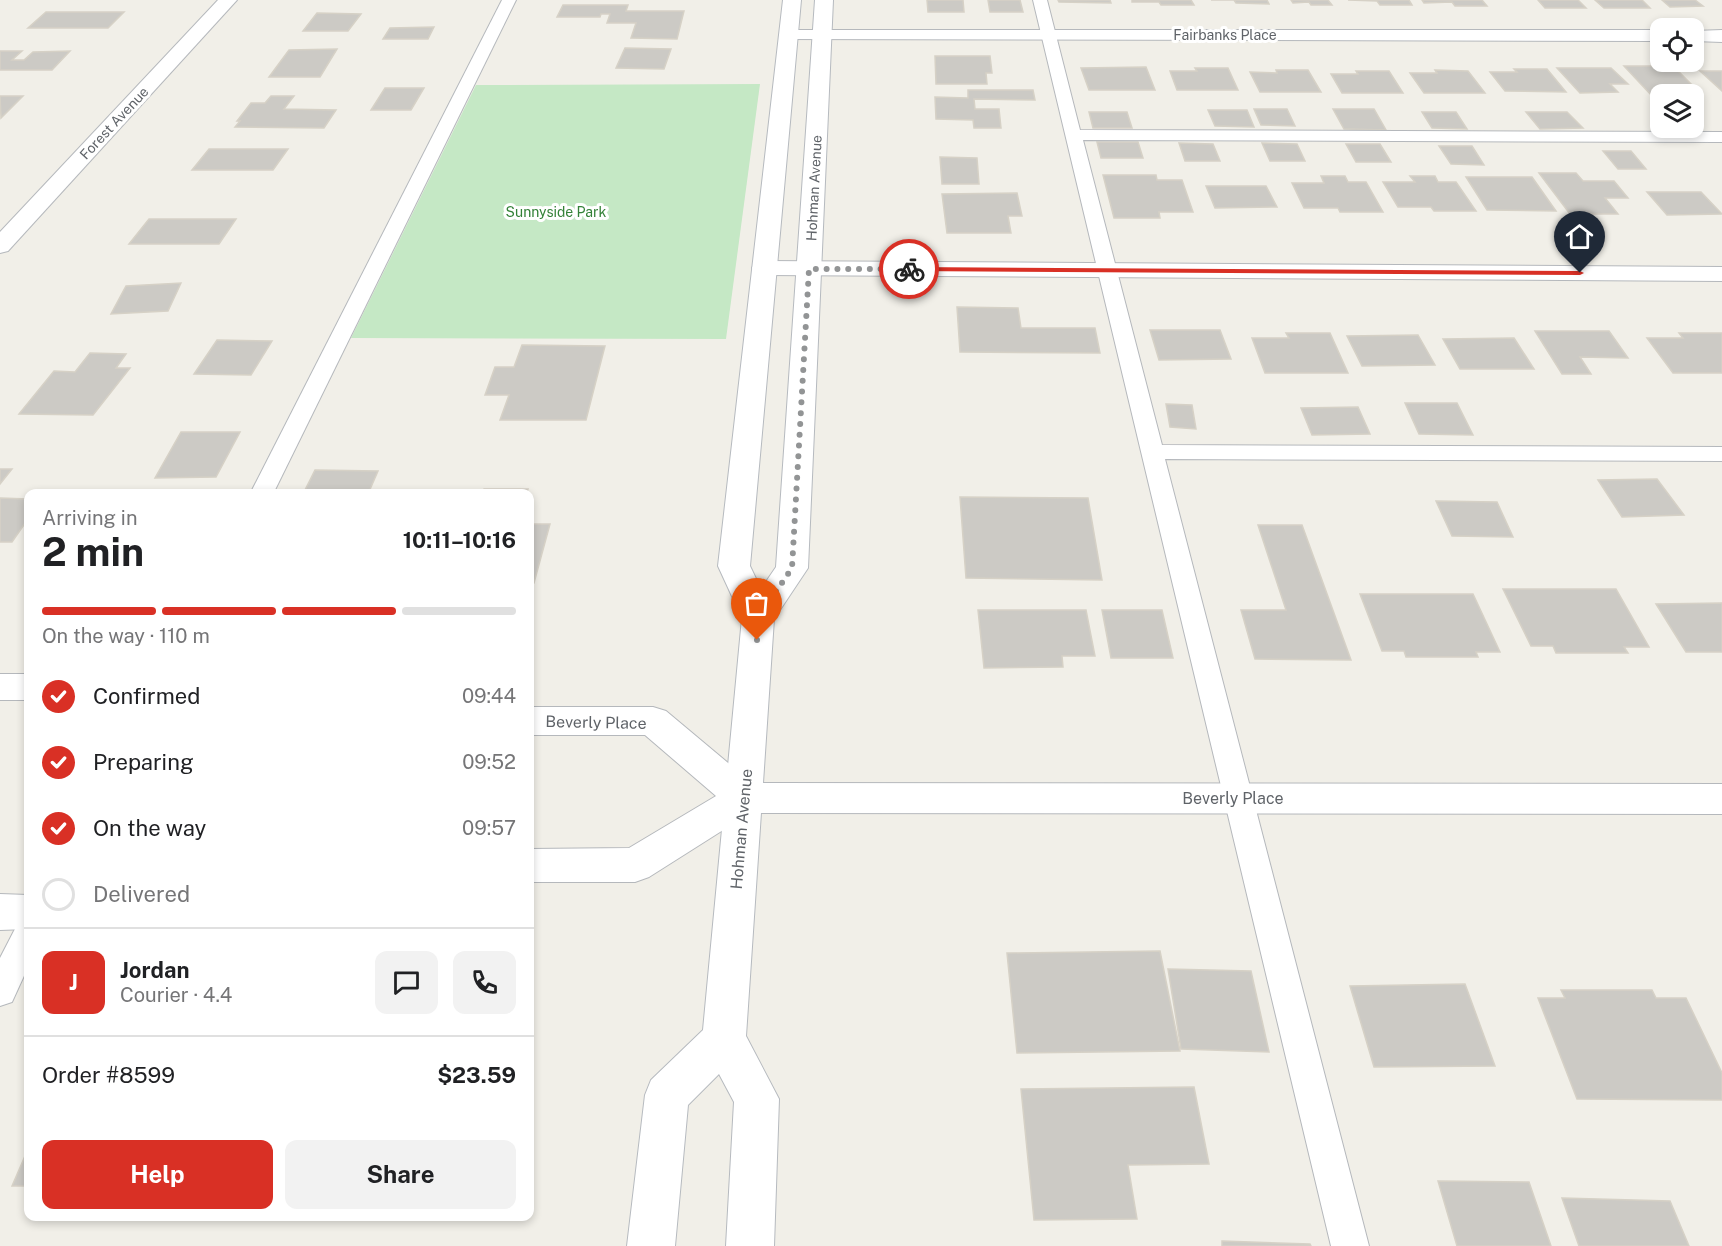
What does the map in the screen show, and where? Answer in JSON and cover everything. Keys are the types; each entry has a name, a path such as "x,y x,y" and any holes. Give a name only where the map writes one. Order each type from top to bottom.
{"street":[{"name":"Forest Avenue","path":"0,246 228,0"},
{"name":"Hohman Avenue","path":"724,1039 758,618 734,566 792,0"},
{"name":"Hohman Avenue","path":"758,618 792,568 824,0"},
{"name":"Fairbanks Place","path":"789,35 1650,36"},
{"path":"1704,36 1722,36"},
{"path":"764,268 1722,274"},
{"path":"0,687 24,687"},
{"name":"Beverly Place","path":"534,721 653,721 744,798 1722,800"},
{"path":"534,865 635,865 744,798"},
{"path":"0,912 24,912"},
{"path":"651,1246 667,1095 724,1039 757,1099 750,1246"}],"lane":[{"path":"264,489 509,0"},
{"path":"1040,0 1350,1246"},
{"path":"1074,135 1722,137"},
{"path":"1152,452 1722,454"},
{"path":"0,991 24,943"}],"green space":[{"name":"Sunnyside Park","path":"760,84 726,339 351,338 476,85"}],"building":[{"path":"927,0 963,0 964,12 928,12"},
{"path":"988,0 1020,0 1023,12 990,12"},
{"path":"1058,0 1110,0 1111,3 1059,2"},
{"path":"1132,0 1191,0 1194,5 1161,5 1159,2 1132,2"},
{"path":"1234,0 1267,0 1269,4 1236,3"},
{"path":"1291,0 1328,0 1332,5 1311,5 1309,2 1293,3"},
{"path":"1348,0 1409,0 1412,5 1380,5 1377,1"},
{"path":"1422,0 1482,0 1487,6 1455,6 1452,2 1424,3"},
{"path":"1538,0 1578,0 1586,8 1545,8"},
{"path":"1595,0 1642,0 1650,8 1604,8"},
{"path":"1662,0 1695,0 1703,6 1670,7"},
{"path":"563,5 628,5 626,11 684,11 677,39 631,38 636,23 607,23 610,14 601,14 600,17 557,17"},
{"path":"46,12 124,12 108,28 28,28"},
{"path":"317,13 361,14 348,31 303,31"},
{"path":"434,27 428,39 383,39 390,28"},
{"path":"625,48 671,49 664,69 616,68"},
{"path":"337,49 320,77 269,77 289,50"},
{"path":"0,51 22,51 12,60 24,60 33,52 70,51 52,70 0,70"},
{"path":"935,56 990,56 992,73 986,73 987,84 936,84"},
{"path":"1624,66 1650,66 1650,72 1679,72 1691,84 1650,84 1650,94"},
{"path":"1146,67 1155,90 1089,90 1081,68"},
{"path":"1195,68 1228,68 1238,90 1177,90 1170,71 1197,71"},
{"path":"1557,68 1611,68 1628,84 1610,84 1618,92 1580,93"},
{"path":"1514,69 1547,69 1566,92 1505,91 1490,72 1517,72"},
{"path":"1276,70 1308,70 1321,92 1260,92 1250,72 1277,73"},
{"path":"1435,70 1468,71 1485,93 1424,93 1410,73 1437,73"},
{"path":"1356,71 1389,71 1403,93 1342,93 1331,74 1358,74"},
{"path":"1722,71 1722,91 1701,72"},
{"path":"385,88 424,88 411,110 371,110"},
{"path":"968,90 1033,90 1035,100 974,99 975,109 999,109 1001,128 974,128 973,120 936,119 935,97 968,98"},
{"path":"0,96 23,96 1,118"},
{"path":"271,96 294,96 284,109 336,110 324,128 235,127 251,103 265,103"},
{"path":"1254,109 1287,109 1295,126 1261,125"},
{"path":"1333,109 1374,109 1386,130 1344,129"},
{"path":"1208,110 1247,110 1254,127 1215,126"},
{"path":"1089,112 1127,112 1132,128 1093,128"},
{"path":"1422,112 1456,112 1467,129 1432,128"},
{"path":"1526,112 1567,112 1583,128 1540,129"},
{"path":"1097,142 1138,142 1143,158 1101,158"},
{"path":"1179,143 1213,144 1220,161 1185,161"},
{"path":"1262,143 1297,144 1305,161 1270,161"},
{"path":"1346,144 1380,144 1391,162 1356,162"},
{"path":"1439,146 1472,146 1484,165 1451,164"},
{"path":"209,149 288,149 273,170 192,170"},
{"path":"1603,151 1631,151 1646,169 1618,169"},
{"path":"940,157 977,158 979,184 942,184"},
{"path":"1539,173 1576,173 1583,181 1614,181 1628,198 1605,198 1618,214 1570,214"},
{"path":"1103,175 1156,175 1157,180 1182,180 1193,212 1159,212 1160,218 1114,218"},
{"path":"1321,176 1345,176 1348,182 1366,182 1383,212 1340,212 1338,208 1304,208 1292,183 1324,183"},
{"path":"1410,176 1435,176 1438,182 1456,182 1476,211 1434,211 1431,207 1398,207 1383,182 1415,182"},
{"path":"1466,177 1532,177 1556,211 1487,210"},
{"path":"1206,186 1266,186 1277,207 1215,208"},
{"path":"1647,192 1701,192 1722,214 1667,215"},
{"path":"1017,193 1022,216 1008,216 1011,233 947,233 942,194"},
{"path":"149,219 236,219 219,244 129,244"},
{"path":"181,283 168,311 111,314 126,286"},
{"path":"957,307 1018,308 1021,328 1095,328 1100,353 960,352"},
{"path":"1150,330 1220,330 1231,359 1159,360"},
{"path":"1535,331 1609,331 1628,358 1580,357 1591,374 1562,374"},
{"path":"1286,333 1330,333 1348,373 1265,373 1252,338 1289,338"},
{"path":"1679,333 1722,333 1722,373 1673,373 1647,338 1683,338"},
{"path":"1418,335 1435,365 1362,366 1347,336"},
{"path":"1514,338 1534,369 1460,369 1443,339"},
{"path":"217,340 272,341 251,375 194,374"},
{"path":"522,345 605,346 586,420 500,420 509,395 485,395 495,367 514,367"},
{"path":"90,353 126,354 116,368 130,368 93,415 19,414 54,371 75,372"},
{"path":"1405,403 1457,403 1473,435 1419,434"},
{"path":"1166,404 1192,405 1196,429 1170,427"},
{"path":"1358,407 1370,434 1312,435 1301,408"},
{"path":"181,432 240,432 216,477 155,478"},
{"path":"0,469 12,469 0,484"},
{"path":"315,470 378,471 370,489 306,489"},
{"path":"1657,479 1684,515 1622,517 1598,480"},
{"path":"960,497 1088,498 1102,580 966,578"},
{"path":"0,498 24,499 24,525 12,542 0,542"},
{"path":"1436,501 1497,502 1513,537 1452,536"},
{"path":"534,524 550,524 534,583"},
{"path":"1258,525 1302,525 1351,660 1255,659 1241,610 1286,610"},
{"path":"1503,589 1616,589 1649,647 1624,647 1628,653 1556,653 1553,646 1531,646"},
{"path":"1360,594 1473,594 1500,652 1476,652 1478,657 1406,657 1404,651 1382,651"},
{"path":"1722,603 1722,652 1686,652 1656,604"},
{"path":"978,610 1086,610 1095,656 1062,656 1063,667 984,668"},
{"path":"1102,610 1162,610 1173,658 1111,658"},
{"path":"1160,951 1180,1051 1017,1053 1007,953"},
{"path":"1168,969 1251,971 1269,1052 1181,1049"},
{"path":"1465,984 1495,1066 1374,1067 1350,986"},
{"path":"1561,990 1652,990 1656,998 1686,998 1722,1073 1722,1100 1577,1099 1538,998 1565,998"},
{"path":"1194,1087 1209,1164 1128,1165 1137,1219 1034,1220 1021,1089"},
{"path":"24,1158 24,1186 12,1186"},
{"path":"1438,1181 1529,1182 1551,1246 1457,1246"},
{"path":"1562,1198 1670,1201 1689,1246 1579,1246"},
{"path":"1222,1241 1310,1244 1311,1246 1222,1246"}],"way so far":[{"path":"757,640 758,618 792,568 809,269 909,269"}],"route":[{"path":"909,269 1580,273"}]}
